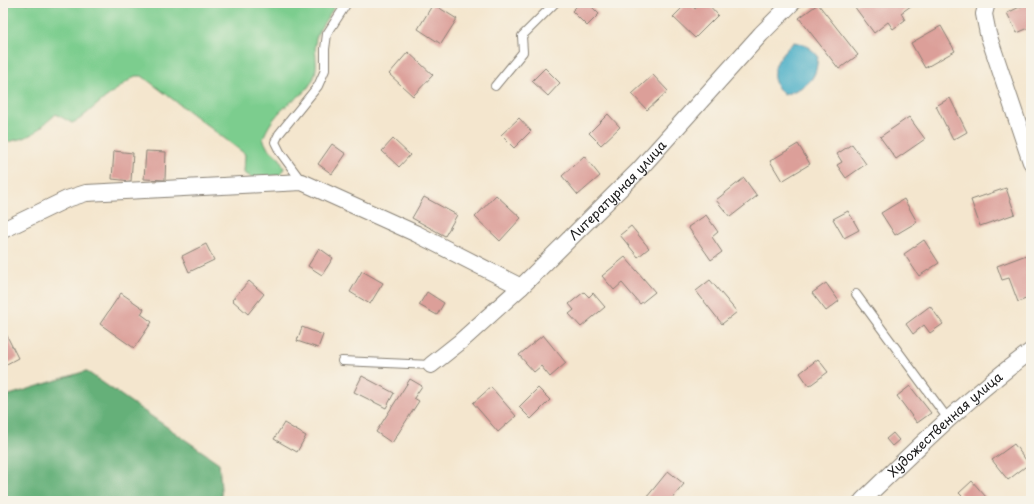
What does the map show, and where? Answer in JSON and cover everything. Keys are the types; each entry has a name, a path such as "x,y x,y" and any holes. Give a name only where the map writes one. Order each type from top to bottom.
{"street":[{"name":"Литературная улица","path":"431,365 460,342 521,287 638,172 761,34 792,3"},
{"path":"987,3 984,14 988,34 1031,162"},
{"path":"3,230 67,199 86,193 302,182 417,234 521,287"},
{"name":"Художественная улица","path":"862,501 948,419 1003,371 1031,351"}],"lane":[{"path":"302,182 280,152 275,142 279,134 318,86 325,70 327,34 347,3"},
{"path":"495,86 523,52 522,36 555,3"},
{"path":"856,294 948,419"},
{"path":"342,361 431,365"}],"green space":[{"path":"3,3 337,3 316,38 316,71 311,83 305,91 277,115 269,126 263,139 267,147 280,159 284,168 280,175 253,178 244,173 245,154 142,76 135,76 80,119 72,123 56,114 34,133 24,138 3,143"},
{"path":"86,371 219,463 222,501 3,501 3,397"}],"water":[{"path":"794,42 808,47 818,56 816,68 812,79 809,82 801,88 784,95 776,84 774,71 778,60"}],"building":[{"path":"580,3 588,3 599,14 587,26 572,11"},
{"path":"687,3 695,9 701,3 707,3 718,15 695,38 673,17"},
{"path":"858,3 915,3 901,13 905,20 893,29 888,22 874,33 854,6"},
{"path":"1031,3 1031,27 1017,33 1007,13"},
{"path":"433,4 457,19 441,44 418,29"},
{"path":"818,4 858,55 839,69 799,18"},
{"path":"941,26 955,51 925,68 911,43"},
{"path":"408,52 433,75 413,96 389,74"},
{"path":"545,68 560,83 548,96 532,81"},
{"path":"653,75 668,91 647,110 632,94"},
{"path":"950,98 967,132 953,140 936,106"},
{"path":"608,114 620,127 601,145 589,133"},
{"path":"909,117 925,139 896,159 880,137"},
{"path":"519,118 531,131 514,148 501,135"},
{"path":"393,139 410,155 399,167 382,151"},
{"path":"332,144 346,154 332,174 318,164"},
{"path":"798,144 810,164 782,181 770,161"},
{"path":"852,144 866,164 846,178 837,165 842,162 837,154"},
{"path":"114,151 133,153 131,181 112,179"},
{"path":"146,151 166,152 165,180 144,179"},
{"path":"584,156 600,176 578,195 562,176"},
{"path":"744,178 757,196 730,217 716,200"},
{"path":"1006,188 1015,214 980,226 971,200"},
{"path":"496,195 521,218 500,241 475,217"},
{"path":"424,197 457,215 445,236 412,218"},
{"path":"904,199 917,222 895,235 881,213"},
{"path":"848,211 859,230 844,238 833,219"},
{"path":"706,215 718,232 712,237 722,252 711,260 688,227"},
{"path":"631,226 649,248 638,257 620,235"},
{"path":"924,240 939,263 919,276 904,254"},
{"path":"206,244 214,260 189,272 182,256"},
{"path":"319,248 333,258 322,275 308,266"},
{"path":"1029,254 1031,260 1031,297 1018,302 1009,278 1002,280 997,266"},
{"path":"625,257 655,292 640,304 622,283 614,290 602,276"},
{"path":"362,271 383,283 370,304 350,292"},
{"path":"710,280 737,312 722,324 696,291"},
{"path":"249,281 264,294 248,314 232,300"},
{"path":"826,283 839,301 826,311 812,293"},
{"path":"427,292 444,303 437,315 419,305"},
{"path":"584,292 589,297 593,293 605,307 581,327 569,314 574,310 569,304"},
{"path":"121,293 144,309 141,314 152,322 134,348 100,324"},
{"path":"930,306 943,324 930,333 924,325 913,334 906,324"},
{"path":"302,327 323,335 318,348 297,341"},
{"path":"3,328 18,358 3,366"},
{"path":"543,335 566,363 550,377 541,366 534,372 519,355"},
{"path":"818,359 828,372 809,386 800,373"},
{"path":"362,376 394,393 386,408 354,392"},
{"path":"410,379 422,386 414,398 419,401 392,443 376,432"},
{"path":"910,386 931,413 917,423 897,396"},
{"path":"491,387 516,416 498,432 473,403"},
{"path":"538,388 550,400 531,419 519,407"},
{"path":"284,423 306,436 297,452 274,439"},
{"path":"893,433 899,440 892,446 886,439"},
{"path":"1014,444 1029,464 1008,480 992,460"},
{"path":"668,471 684,484 670,501 652,501 647,497"},
{"path":"972,481 986,497 982,501 967,501 959,493"}]}
